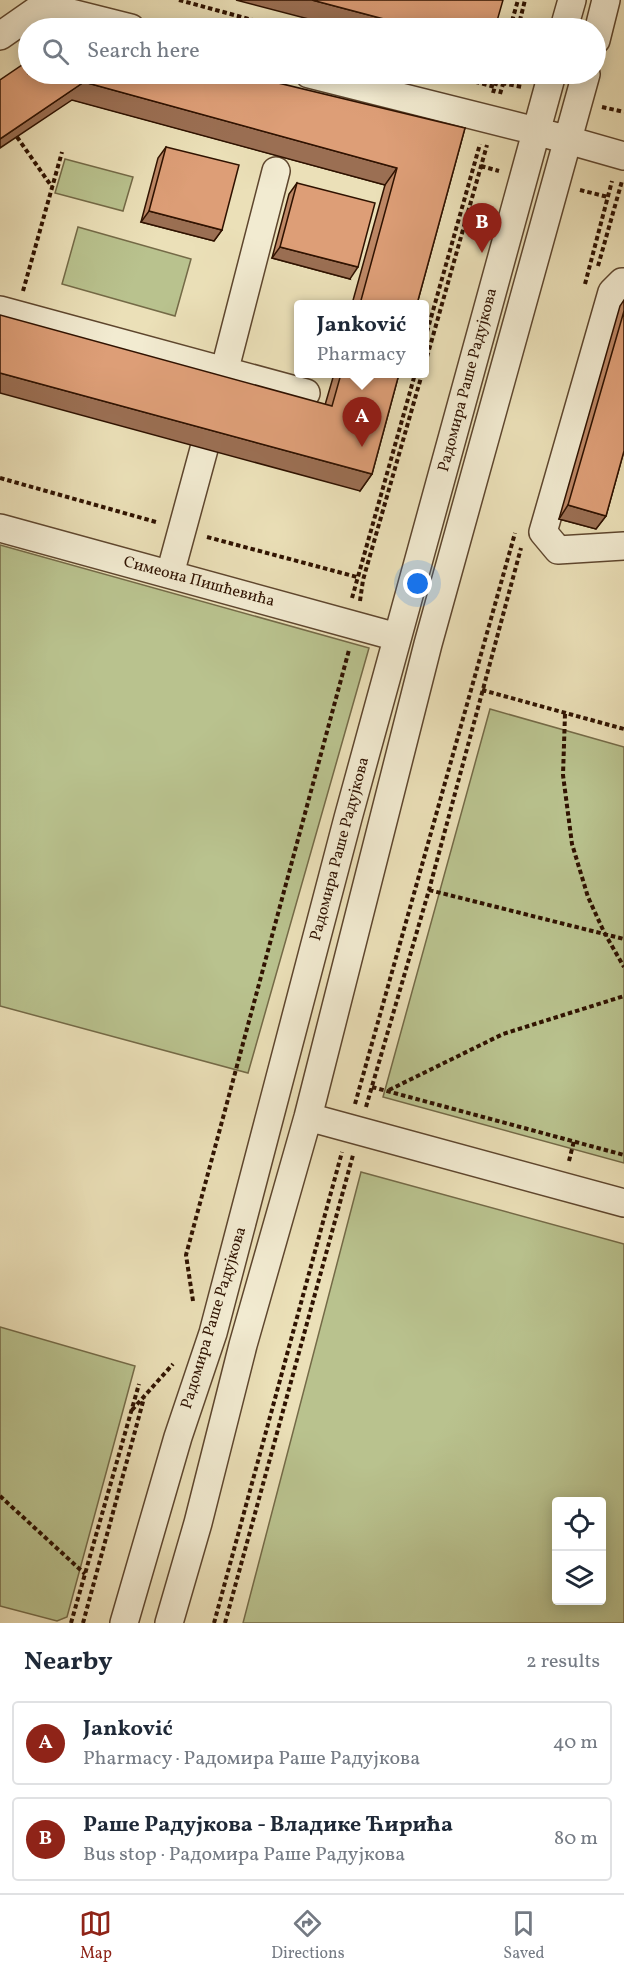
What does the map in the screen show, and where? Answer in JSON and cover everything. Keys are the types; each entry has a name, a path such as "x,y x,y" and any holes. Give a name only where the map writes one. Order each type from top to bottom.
{"street":[{"path":"567,18 572,0"},
{"path":"602,18 606,0"},
{"path":"24,18 44,3 96,18"},
{"path":"0,36 18,22"},
{"path":"349,84 568,140 622,161"},
{"name":"Радомира Раше Радујкова","path":"124,1623 178,1437 213,1333 348,818 549,84"},
{"name":"Радомира Раше Радујкова","path":"169,1623 198,1523 243,1345 309,1117 428,644 583,84"},
{"path":"222,383 276,171"},
{"path":"624,282 612,292 543,532 558,550 624,546"},
{"path":"8,312 222,383 306,393"},
{"path":"170,574 204,449"},
{"name":"Симеона Пишћевића","path":"0,528 398,637"},
{"path":"309,1117 624,1203"}],"path":[{"path":"179,0 245,18"},
{"path":"513,18 518,0"},
{"path":"520,18 525,0"},
{"path":"484,84 495,87"},
{"path":"429,349 490,119 496,84"},
{"path":"429,325 502,84"},
{"path":"17,137 52,188"},
{"path":"8,312 52,188 62,152"},
{"path":"595,277 622,187 622,161"},
{"path":"584,287 622,161"},
{"path":"356,624 352,599 357,577 414,378"},
{"path":"194,1312 186,1255 356,624 363,580 421,378"},
{"path":"225,1623 354,1130 516,529"},
{"path":"214,1623 354,1130 372,1087 429,890 523,541"},
{"path":"482,690 624,729"},
{"path":"565,714 563,775 572,844 588,897 604,933 624,967"},
{"path":"429,890 624,939"},
{"path":"388,1091 503,1034 624,996"},
{"path":"372,1087 624,1155"},
{"path":"132,1410 174,1363"},
{"path":"71,1623 139,1384"},
{"path":"83,1623 145,1397"},
{"path":"0,1496 85,1574"}],"green space":[{"path":"65,159 133,177 123,211 55,193"},
{"path":"78,227 191,259 175,316 62,284"},
{"path":"0,545 369,648 248,1073 0,1006"},
{"path":"490,709 624,747 624,1163 383,1097"},
{"path":"361,1172 624,1244 624,1623 243,1623"},
{"path":"0,1327 135,1366 67,1617 57,1621 0,1606"}],"building":[{"path":"312,0 503,0 498,18 380,18"},
{"path":"18,68 18,84 81,84 0,139 0,80"},
{"path":"91,84 282,84 465,128 418,300 361,300 397,168"},
{"path":"166,147 239,165 222,230 149,211"},
{"path":"297,183 375,203 358,267 280,247"},
{"path":"624,311 624,451 606,516 568,505"},
{"path":"0,315 332,406 340,378 398,378 372,474 0,373"}],"place":[{"name":"Раше Радујкова - Владике Ћирића","path":"482,253"},
{"name":"Janković","path":"362,447"}]}
